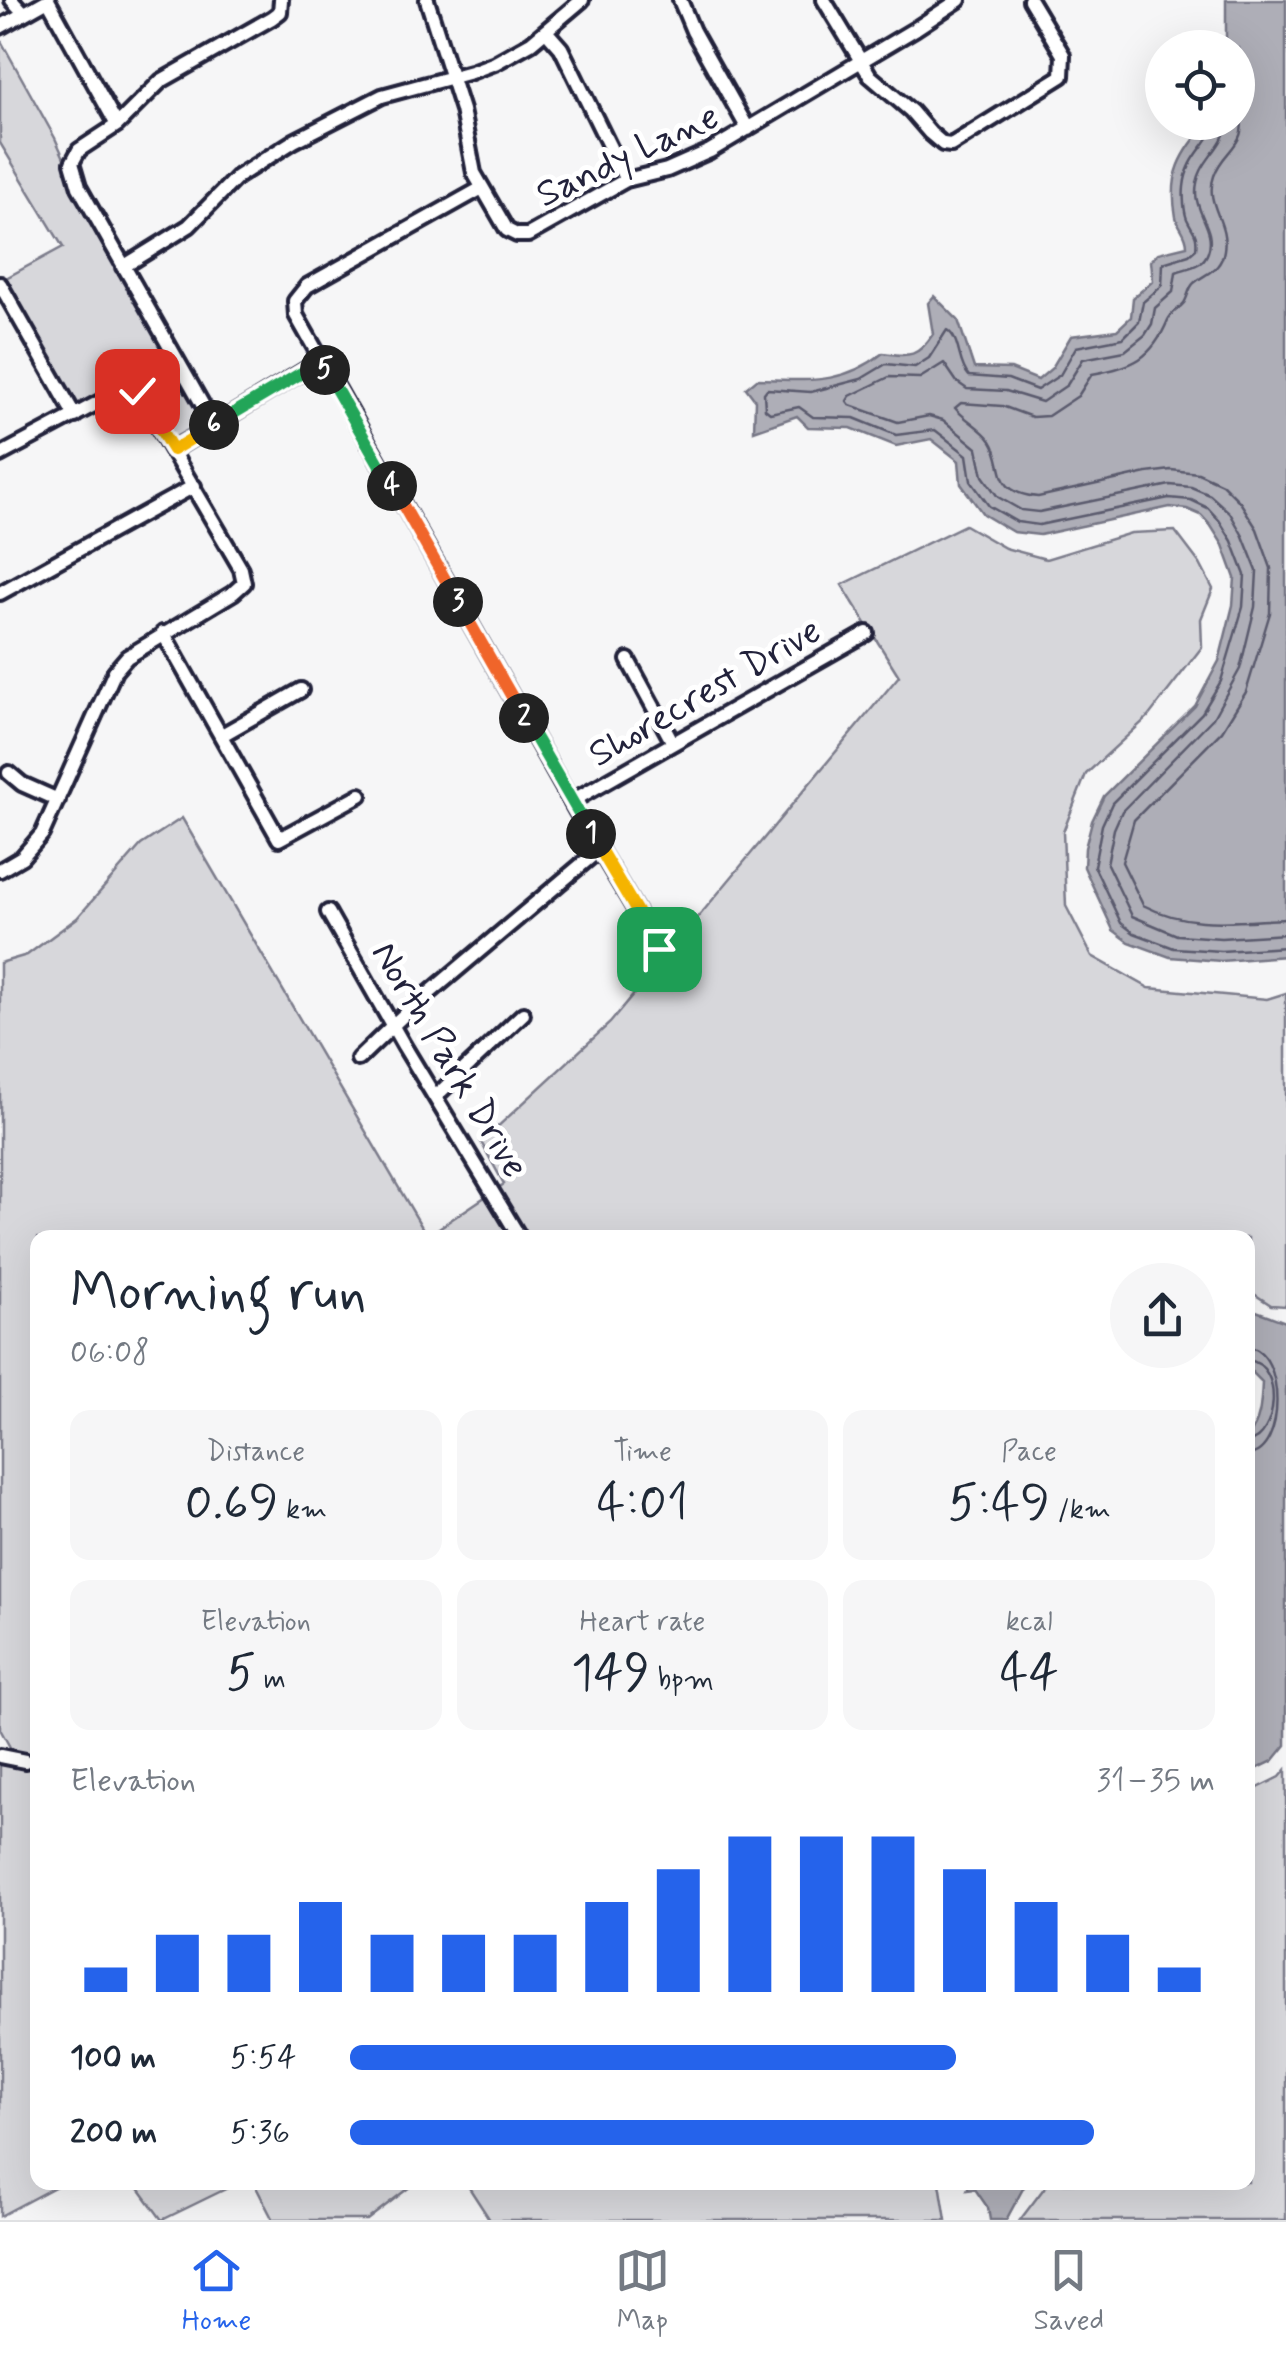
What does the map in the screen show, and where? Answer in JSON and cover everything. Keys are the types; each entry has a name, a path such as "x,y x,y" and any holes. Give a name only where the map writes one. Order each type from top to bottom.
{"street":[{"path":"12,0 24,13"},
{"path":"0,27 48,0 117,125"},
{"path":"214,425 79,187 72,164 79,150 117,125 161,82 280,12 282,0"},
{"name":"Sandy Lane","path":"424,0 462,110 468,158 507,230 516,235 528,235 626,180 688,163 958,0"},
{"path":"123,267 189,226 236,177 294,141 382,96 495,63 546,31 582,0"},
{"path":"680,0 748,129"},
{"path":"824,0 870,76 943,144 958,142 1057,80 1064,69 1062,55 1030,0"},
{"path":"546,31 561,48 626,180"},
{"path":"482,188 308,286 295,300 296,314 659,949"},
{"path":"0,284 75,416"},
{"path":"173,450 320,362"},
{"path":"0,455 130,388 142,397 173,450 240,569 244,583 127,657 115,671 35,844 0,870"},
{"path":"0,593 194,486"},
{"name":"Shorecrest Drive","path":"572,801 866,633"},
{"path":"162,634 279,839 360,795"},
{"path":"628,660 673,743"},
{"path":"222,736 300,690"},
{"path":"9,773 22,784 58,800"},
{"path":"358,1059 600,849"},
{"name":"North Park Drive","path":"328,912 515,1230"},
{"path":"435,1097 523,1014"},
{"path":"0,1756 25,1761"}],"shaded area":[{"path":"0,39 55,138 81,203 199,412 202,422 175,437 138,384 118,387 83,405 77,404 6,278 63,247 0,143"},
{"path":"965,525 1005,548 1046,559 1131,533 1175,531 1200,564 1213,589 1201,619 1202,647 1148,717 1086,774 1063,832 1066,906 1092,956 1149,988 1267,999 1286,993 1286,1306 1271,1305 1255,1295 1255,1230 436,1230 504,1184 481,1142 610,1023 899,676 842,585"},
{"path":"182,818 423,1230 30,1230 30,2190 49,2190 0,2216 0,1756 11,1749 0,1729 0,963 27,955 77,918 141,845"},
{"path":"1286,1770 1286,2220 1020,2220 1043,2190 1255,2190 1255,1790"},
{"path":"140,2190 224,2190 162,2220"},
{"path":"258,2190 406,2190 367,2220 273,2220"},
{"path":"471,2190 941,2190 946,2220 490,2220"}],"water":[{"path":"1226,0 1286,0 1286,956 1221,961 1170,957 1129,942 1113,930 1084,867 1092,821 1104,796 1195,706 1219,661 1233,605 1235,578 1211,526 1201,515 1170,507 1040,535 1013,532 983,514 961,484 959,461 931,439 896,446 851,428 808,427 797,416 754,431 755,400 746,388 757,379 838,376 883,353 907,355 918,351 933,334 928,303 934,296 958,320 974,368 1011,369 1038,380 1052,368 1071,336 1117,330 1131,317 1133,298 1153,281 1151,261 1158,253 1187,246 1176,217 1174,188 1175,176 1190,145 1194,140 1255,140 1255,30 1226,30"},
{"path":"1255,1311 1286,1322 1286,1745 1273,1761 1255,1770 1255,1424 1262,1382 1255,1375"},
{"path":"976,2190 1022,2190 1006,2220 990,2220 988,2208"}],"route":[{"path":"137,391 173,450 320,362 659,949"}]}
